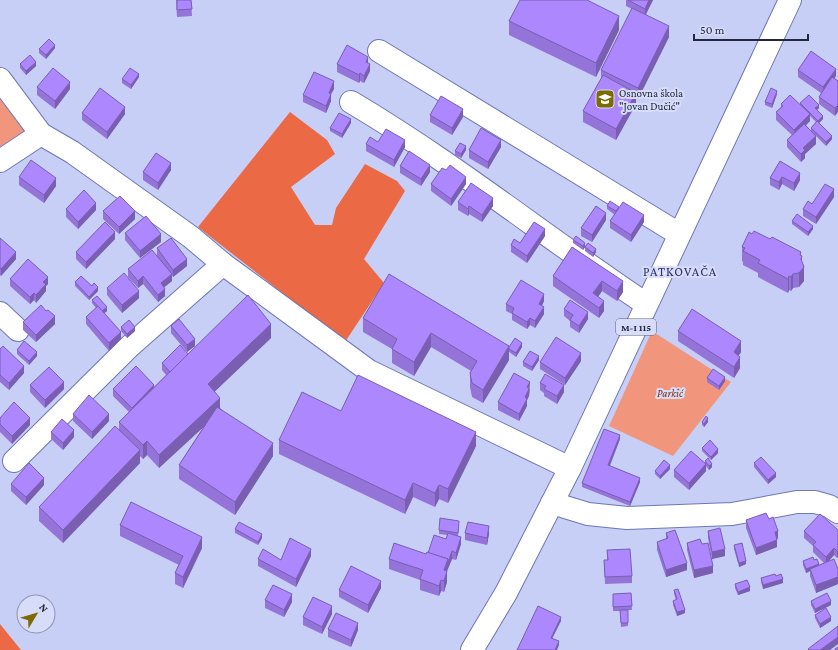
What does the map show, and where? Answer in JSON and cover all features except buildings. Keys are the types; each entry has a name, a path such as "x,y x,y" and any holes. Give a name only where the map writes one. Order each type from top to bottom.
{"street":[{"name":"M-I 115","path":"472,650 506,593 570,468 790,0"},
{"path":"379,51 679,234"},
{"path":"0,79 41,134 72,152 191,237 223,264 369,372 570,468"},
{"path":"351,102 387,123 473,181 646,304"},
{"path":"0,161 41,134"},
{"path":"14,461 130,346 223,264"},
{"path":"0,313 18,330"},
{"path":"552,503 588,514 627,518 732,514 797,502 815,502 829,506 838,512"}],"green space":[{"path":"0,92 28,130 0,148"},
{"name":"Parkić","path":"652,331 731,382 673,456 609,426"}],"shaded area":[{"path":"290,112 327,140 335,154 291,187 315,225 332,225 336,208 365,164 397,181 405,191 364,259 384,283 345,342 198,227"},
{"path":"0,624 21,650 0,650"}],"place":[{"name":"Osnovna škola \"Jovan Dučić\"","path":"605,99"}],"district":[{"name":"PATKOVAČA","path":"680,271"}]}
